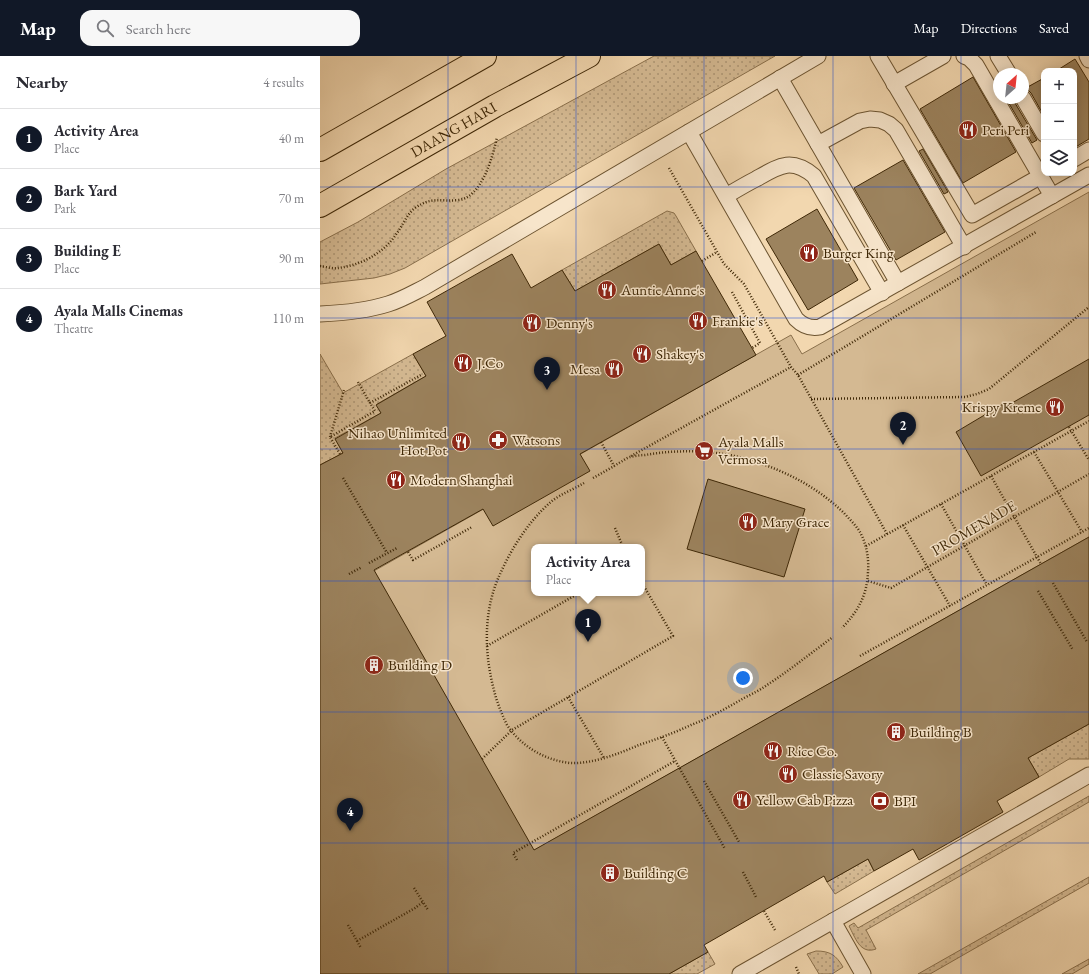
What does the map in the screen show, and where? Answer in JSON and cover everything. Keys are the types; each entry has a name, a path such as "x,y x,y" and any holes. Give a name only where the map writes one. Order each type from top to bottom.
{"main road":[{"path":"320,150 485,56"},
{"name":"DAANG HARI","path":"320,206 495,106 589,56"}],"lane":[{"path":"320,314 368,310 389,304 425,287 818,56"},
{"path":"878,56 972,215 1041,176"},
{"path":"894,84 943,56"},
{"path":"964,56 969,58 976,65 1052,196"},
{"path":"998,56 1005,68"},
{"path":"1087,56 1089,60"},
{"path":"780,78 898,283"},
{"path":"1026,104 1041,129"},
{"path":"818,144 860,121 870,119 880,120 889,124 896,130 964,247"},
{"path":"689,132 796,319 801,324 814,328 820,327 964,247 1089,175"},
{"path":"1077,157 1089,150"},
{"path":"726,196 777,167 788,165 797,166 806,170 814,176 882,292"},
{"path":"740,974 1089,775"},
{"path":"833,921 863,974"}],"path":[{"path":"320,266 337,269 359,263 378,253 390,244 414,209 426,202 435,200 461,200 472,194 480,185 486,173 493,156 497,137"},
{"path":"659,150 724,264 744,284 791,366 798,375 887,534"},
{"path":"798,375 1042,229"},
{"path":"702,261 717,252"},
{"path":"732,292 760,343 752,348"},
{"path":"811,399 965,397 977,394 989,389 1089,306"},
{"path":"593,478 791,366"},
{"path":"370,403 421,375"},
{"path":"330,437 375,411 358,382"},
{"path":"340,454 330,437 344,390"},
{"path":"866,546 1089,421"},
{"path":"1069,427 1089,460"},
{"path":"601,442 614,466"},
{"path":"629,457 678,451 702,452 732,456 749,460 790,475 822,494 837,507 861,533 866,546 869,564 868,581 859,608 842,628"},
{"path":"1034,452 1082,532"},
{"name":"PROMENADE","path":"868,581 891,588 1089,474"},
{"path":"991,476 1041,564"},
{"path":"343,478 387,553"},
{"path":"584,483 553,500 536,517 522,535 509,556 497,582 491,604 487,629 487,658 492,685 507,724 516,737 527,747 540,755 554,760 584,763 604,758 692,725 728,707 766,686 833,637"},
{"path":"941,504 987,585"},
{"path":"903,525 950,606"},
{"path":"408,552 413,560 472,527"},
{"path":"615,528 622,544"},
{"path":"860,656 1089,528"},
{"path":"369,563 397,548"},
{"path":"349,574 362,567"},
{"path":"1053,582 1087,642"},
{"path":"482,759 512,730 673,636 645,588"},
{"path":"1038,591 1072,650"},
{"path":"487,646 574,596"},
{"path":"568,697 604,758"},
{"path":"662,737 725,849"},
{"path":"517,860 514,853 675,761"},
{"path":"704,781 739,842"},
{"path":"743,872 756,897"},
{"path":"414,888 428,910"},
{"path":"357,941 423,902"},
{"path":"348,925 362,948"}],"shaded area":[{"path":"654,56 775,56 405,268 374,278 320,284 320,242 358,222 446,169"},
{"path":"1089,192 1089,537 508,865 374,571 791,335 802,354"},
{"path":"667,211 674,213 696,251 671,265 659,244 575,291 562,270"},
{"path":"320,354 343,393 413,354 426,376 377,404 381,413 335,438 343,453 320,465"},
{"path":"1089,724 1089,759 1069,759 1039,777 1028,758"},
{"path":"1089,796 1089,802 866,930 876,949 866,949 856,940 849,926 854,923 858,928"},
{"path":"868,859 874,871 835,894 827,882"},
{"path":"1089,877 1089,883 930,974 918,974"},
{"path":"816,951 832,954 838,959 843,967 832,974 819,974 807,954"},
{"path":"708,952 715,964 697,974 669,974"},
{"path":"1089,959 1089,964 1072,974 1062,974"}],"building":[{"path":"1075,59 1089,82 1089,139 1077,146 1077,68 1061,68"},
{"name":"Peri Peri","path":"973,77 1016,152 963,183 920,109"},
{"path":"1041,80 1041,111 1029,91 1029,86"},
{"path":"1009,104 1016,104 1037,140 1032,143"},
{"path":"923,149 948,192 944,194 919,151"},
{"path":"903,160 945,232 896,260 854,188"},
{"name":"Burger King","path":"817,209 858,280 808,310 766,239"},
{"path":"659,244 671,265 696,251 756,355 580,454 590,471 493,526 483,509 374,570 534,850 1089,537 1089,724 1028,758 1039,777 997,801 1003,812 919,860 913,849 874,871 868,859 827,882 824,876 704,945 708,952 669,974 320,974 320,465 343,453 335,439 381,413 376,405 426,376 413,354 446,336 427,302 512,254 531,288 562,270 575,291"},
{"path":"1089,359 1089,415 981,476 956,432 1003,404 1005,407"},
{"name":"Mary Grace","path":"708,479 805,509 784,577 687,549"}],"place":[{"name":"Peri Peri","path":"968,130"},
{"name":"Burger King","path":"809,253"},
{"name":"Auntie Anne's","path":"607,290"},
{"name":"Frankie's","path":"698,321"},
{"name":"Denny's","path":"532,323"},
{"name":"Shakey's","path":"642,354"},
{"name":"J.Co","path":"463,363"},
{"name":"Mesa","path":"614,369"},
{"name":"Building E","path":"547,390"},
{"name":"Krispy Kreme","path":"1055,407"},
{"name":"Watsons","path":"498,440"},
{"name":"Nihao Unlimited Hot Pot","path":"461,442"},
{"name":"Bark Yard","path":"903,445"},
{"name":"Ayala Malls Vermosa","path":"704,451"},
{"name":"Modern Shanghai","path":"396,480"},
{"name":"Mary Grace","path":"748,522"},
{"name":"Activity Area","path":"588,642"},
{"name":"Building D","path":"374,665"},
{"name":"Building B","path":"896,732"},
{"name":"Rice Co.","path":"773,751"},
{"name":"Classic Savory","path":"788,774"},
{"name":"Yellow Cab Pizza","path":"742,800"},
{"name":"BPI","path":"880,801"},
{"name":"Ayala Malls Cinemas","path":"350,831"},
{"name":"Building C","path":"610,873"}]}
